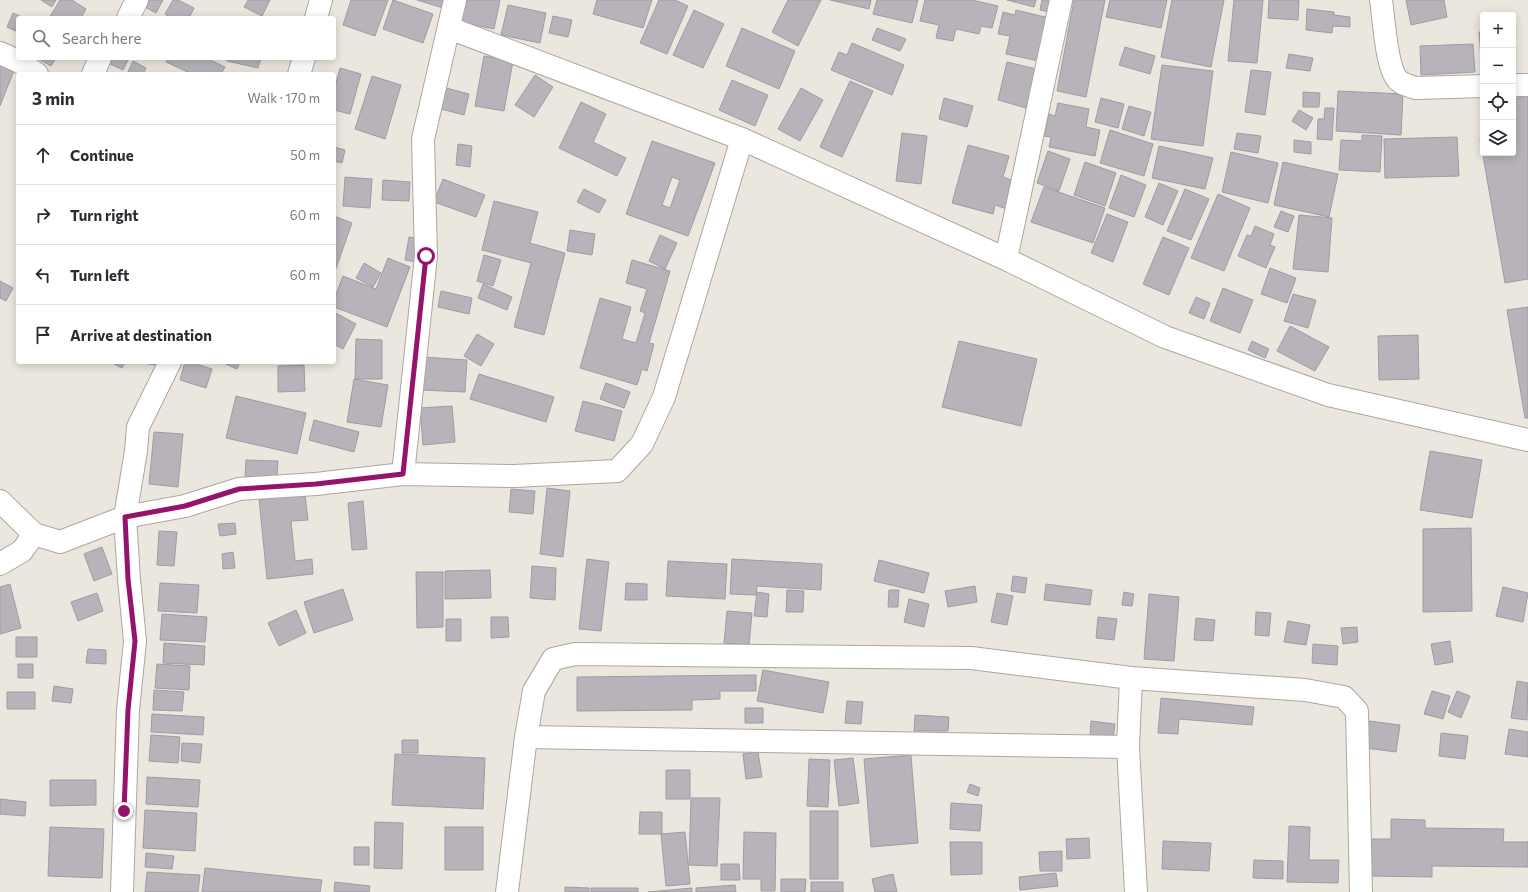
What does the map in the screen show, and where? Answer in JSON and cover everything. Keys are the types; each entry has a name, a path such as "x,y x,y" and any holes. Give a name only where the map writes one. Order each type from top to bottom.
{"street":[{"path":"129,16 137,0"},
{"path":"317,16 321,0"},
{"path":"403,474 426,256 423,139 455,0"},
{"path":"1006,259 1061,0"},
{"path":"1381,0 1392,72 1399,81 1407,86 1416,88 1480,86"},
{"path":"449,28 742,138 1006,259 1165,337 1328,396 1528,440"},
{"path":"0,52 20,62 34,72"},
{"path":"94,72 99,60"},
{"path":"300,72 303,60"},
{"path":"1516,85 1528,85"},
{"path":"0,501 34,534 60,542 125,517 185,506 239,489 316,484 403,474 514,476 618,471 642,444 664,397 742,138"},
{"path":"122,892 128,710 135,641 128,579 125,517 136,451 138,427 169,364"},
{"path":"0,564 22,551 34,534"},
{"path":"507,892 526,737 534,691 553,659 575,654 971,658 1132,678 1305,690 1344,696 1357,710 1361,892"},
{"path":"1132,678 1128,747 1136,892"},
{"path":"526,737 1128,747"}],"building":[{"path":"41,0 56,0 52,7"},
{"path":"60,0 72,0 86,9 82,16 50,16"},
{"path":"146,0 163,0 156,13 143,6"},
{"path":"173,0 178,0 194,8 190,16 168,16 165,14"},
{"path":"248,0 270,0 262,16 244,7"},
{"path":"351,0 388,0 375,36 343,25"},
{"path":"393,0 433,14 423,43 383,29"},
{"path":"417,0 446,0 443,8"},
{"path":"464,0 500,0 494,29 460,22"},
{"path":"597,0 652,0 643,28 593,14"},
{"path":"659,0 675,0 688,6 667,54 640,43"},
{"path":"788,0 821,0 798,46 772,32"},
{"path":"830,0 871,0 869,9"},
{"path":"877,0 918,0 912,23 873,14"},
{"path":"925,0 972,0 998,6 992,28 981,26 979,34 956,29 953,41 936,38 939,25 920,21"},
{"path":"1007,0 1036,0 1034,7"},
{"path":"1042,0 1053,0 1050,12 1040,10"},
{"path":"1074,0 1105,0 1086,97 1057,91"},
{"path":"1110,0 1167,0 1161,28 1106,17"},
{"path":"1172,0 1224,0 1211,67 1161,57"},
{"path":"1234,0 1263,0 1257,63 1228,61"},
{"path":"1269,0 1299,0 1298,20 1268,18"},
{"path":"1406,0 1444,0 1447,17 1411,25"},
{"path":"508,5 546,13 540,43 501,35"},
{"path":"1307,9 1334,12 1334,15 1350,17 1350,27 1333,26 1332,33 1306,30"},
{"path":"694,10 724,24 703,68 673,55"},
{"path":"1016,10 1049,18 1039,61 1006,54 1010,36 998,34 1003,12 1015,15"},
{"path":"13,13 20,16 16,16 16,31 7,27"},
{"path":"553,16 572,20 568,37 549,33"},
{"path":"742,28 795,51 779,89 726,66"},
{"path":"877,28 906,39 900,51 872,40"},
{"path":"852,43 904,65 892,95 831,70 839,52 847,55"},
{"path":"1473,44 1475,72 1421,75 1420,46"},
{"path":"1125,47 1155,56 1150,74 1119,65"},
{"path":"1289,54 1313,58 1310,71 1286,68"},
{"path":"484,56 513,61 504,111 475,106"},
{"path":"40,60 55,60 51,66"},
{"path":"111,60 128,60 123,70 110,64"},
{"path":"167,60 210,60 225,67 222,72 188,72 166,62"},
{"path":"227,60 260,60 258,68"},
{"path":"133,61 146,68 144,72 128,72"},
{"path":"0,62 15,68 0,106"},
{"path":"1007,62 1036,69 1026,108 998,100"},
{"path":"1162,65 1213,71 1203,146 1151,139"},
{"path":"340,68 361,74 350,114 336,110 336,83"},
{"path":"1251,70 1271,72 1265,115 1245,112"},
{"path":"535,75 553,87 534,117 515,105"},
{"path":"372,76 401,85 385,139 355,129"},
{"path":"732,80 768,95 755,126 719,110"},
{"path":"850,81 873,91 842,157 820,147"},
{"path":"446,88 469,94 464,115 441,109"},
{"path":"801,88 823,100 800,141 778,129"},
{"path":"1338,91 1403,94 1401,135 1336,131"},
{"path":"1303,92 1320,93 1319,107 1303,107"},
{"path":"1528,96 1528,279 1505,283 1483,156 1516,156 1516,98"},
{"path":"944,98 973,106 967,127 939,119"},
{"path":"1101,98 1124,104 1118,128 1095,122"},
{"path":"581,102 606,114 593,142 626,158 617,176 559,148"},
{"path":"1058,103 1089,109 1086,127 1100,130 1095,156 1049,147 1051,137 1044,136 1049,114 1055,116"},
{"path":"1129,106 1151,112 1144,136 1122,129"},
{"path":"1325,108 1334,108 1332,140 1317,139 1318,119 1324,119"},
{"path":"1299,110 1313,118 1306,130 1292,121"},
{"path":"1110,130 1153,144 1144,176 1100,163"},
{"path":"902,133 927,136 921,184 896,181"},
{"path":"1237,133 1261,136 1258,153 1234,149"},
{"path":"1362,135 1382,136 1380,172 1339,170 1341,140 1362,141"},
{"path":"1457,137 1459,176 1385,178 1384,139"},
{"path":"1294,140 1311,142 1311,154 1294,152"},
{"path":"652,141 715,163 688,236 626,214","holes":["672,177 680,180 670,208 662,205"]},
{"path":"458,144 472,146 470,167 456,165"},
{"path":"968,145 1009,156 1003,177 1014,181 1007,209 995,205 993,214 952,203"},
{"path":"1159,146 1213,158 1205,189 1152,178"},
{"path":"336,148 345,150 342,163 336,162"},
{"path":"1048,151 1070,159 1059,191 1037,183"},
{"path":"1231,152 1278,163 1268,203 1222,192"},
{"path":"1085,162 1116,173 1105,206 1074,195"},
{"path":"1283,162 1338,174 1329,217 1274,205"},
{"path":"1121,175 1146,185 1134,217 1109,208"},
{"path":"345,177 372,179 370,208 343,206"},
{"path":"443,179 485,195 476,217 434,202"},
{"path":"383,180 410,182 409,201 382,200"},
{"path":"1159,183 1178,191 1163,225 1145,217"},
{"path":"1044,187 1105,208 1093,243 1031,222"},
{"path":"584,189 606,200 599,213 577,202"},
{"path":"1185,189 1209,199 1191,240 1167,231"},
{"path":"1218,194 1250,208 1224,271 1191,258"},
{"path":"494,201 538,212 530,243 565,253 544,335 514,327 531,263 482,250"},
{"path":"1281,211 1294,216 1288,232 1274,227"},
{"path":"1107,214 1128,222 1113,262 1091,253"},
{"path":"1299,215 1332,218 1328,272 1293,269"},
{"path":"336,217 352,223 336,268"},
{"path":"1255,226 1274,234 1270,245 1275,247 1266,268 1238,256 1247,235 1251,236"},
{"path":"570,230 595,234 592,255 567,251"},
{"path":"660,235 677,243 665,269 649,261"},
{"path":"409,237 421,239 417,262 405,260"},
{"path":"1163,237 1189,248 1169,295 1143,284"},
{"path":"484,255 501,260 493,286 477,281"},
{"path":"388,258 410,267 387,327 336,308 336,295 343,276 376,289"},
{"path":"632,260 670,271 649,343 654,344 647,371 642,369 637,385 580,368 600,298 631,307 622,339 636,343 645,313 640,311 647,289 626,283"},
{"path":"364,263 381,273 373,287 356,278"},
{"path":"1270,268 1296,278 1287,303 1261,294"},
{"path":"0,281 13,288 6,301 0,298"},
{"path":"483,284 512,297 507,310 478,298"},
{"path":"1223,288 1253,300 1240,333 1210,321"},
{"path":"441,291 472,298 469,314 438,307"},
{"path":"1293,294 1316,300 1308,328 1284,321"},
{"path":"1196,297 1210,303 1204,319 1189,313"},
{"path":"1528,307 1528,418 1525,418 1507,310"},
{"path":"336,313 356,324 343,349 336,345"},
{"path":"1290,326 1329,347 1315,371 1277,351"},
{"path":"477,334 494,344 481,366 464,356"},
{"path":"1418,335 1419,379 1379,380 1378,336"},
{"path":"356,339 382,340 382,379 355,379"},
{"path":"959,341 1037,359 1021,426 942,407"},
{"path":"1252,341 1269,349 1265,358 1248,350"},
{"path":"423,357 467,360 465,392 421,390"},
{"path":"114,364 124,364 122,368"},
{"path":"184,364 196,364 212,369 206,388 180,380"},
{"path":"226,364 239,364 237,369"},
{"path":"304,365 305,391 278,392 278,366"},
{"path":"479,374 554,397 546,422 470,399"},
{"path":"354,379 388,385 381,427 347,422"},
{"path":"606,383 630,392 624,408 600,399"},
{"path":"236,396 306,413 297,454 226,438"},
{"path":"583,401 622,411 614,441 575,431"},
{"path":"452,406 455,442 423,445 420,408"},
{"path":"314,420 359,432 354,452 309,440"},
{"path":"154,432 183,434 178,487 149,484"},
{"path":"1430,451 1482,460 1472,518 1420,510"},
{"path":"246,460 278,461 277,478 245,477"},
{"path":"547,488 570,491 563,557 540,554"},
{"path":"511,489 535,491 533,514 509,512"},
{"path":"305,495 308,520 291,521 295,561 312,559 313,574 267,579 259,499"},
{"path":"363,501 367,549 352,550 348,503"},
{"path":"235,523 236,534 220,536 218,524"},
{"path":"1471,528 1472,611 1423,612 1423,529"},
{"path":"159,531 177,532 174,566 157,565"},
{"path":"102,547 112,574 94,581 84,554"},
{"path":"233,552 235,568 223,569 222,554"},
{"path":"587,559 609,562 601,631 579,629"},
{"path":"732,559 822,564 821,590 757,586 756,595 730,594"},
{"path":"879,560 929,573 924,593 874,581"},
{"path":"668,561 727,564 725,599 666,596"},
{"path":"532,566 556,568 555,600 530,598"},
{"path":"490,570 491,598 445,599 445,571"},
{"path":"416,572 443,572 443,627 417,628"},
{"path":"1013,576 1027,578 1025,593 1011,591"},
{"path":"160,583 199,585 197,613 158,611"},
{"path":"626,583 647,584 647,600 625,600"},
{"path":"10,584 21,628 0,634 0,587"},
{"path":"1046,584 1092,590 1090,605 1044,600"},
{"path":"975,586 977,602 948,607 945,591"},
{"path":"1503,587 1528,593 1523,622 1496,616"},
{"path":"343,589 353,620 314,633 304,602"},
{"path":"787,590 804,591 803,612 786,612"},
{"path":"889,590 899,590 898,607 888,607"},
{"path":"757,592 769,594 767,617 754,616"},
{"path":"1124,592 1134,594 1132,606 1122,605"},
{"path":"97,593 103,611 78,621 71,602"},
{"path":"997,593 1013,596 1007,625 991,622"},
{"path":"1149,594 1179,597 1174,661 1144,659"},
{"path":"909,599 929,604 924,627 904,622"},
{"path":"296,610 306,633 279,646 268,623"},
{"path":"727,611 752,613 749,645 724,643"},
{"path":"1256,612 1271,613 1269,636 1255,635"},
{"path":"162,614 207,617 205,642 160,640"},
{"path":"491,617 508,617 509,637 491,638"},
{"path":"1098,617 1117,619 1114,640 1096,638"},
{"path":"1196,618 1215,620 1213,641 1194,640"},
{"path":"446,619 461,619 461,641 446,641"},
{"path":"1288,621 1310,625 1306,645 1284,642"},
{"path":"1357,627 1358,642 1343,644 1341,628"},
{"path":"16,637 37,637 37,657 16,657"},
{"path":"1450,641 1453,662 1435,665 1431,644"},
{"path":"164,643 205,646 204,665 163,663"},
{"path":"1313,644 1338,646 1337,665 1312,663"},
{"path":"88,649 106,650 106,664 86,663"},
{"path":"18,664 33,664 33,678 18,678"},
{"path":"157,664 190,666 189,690 155,688"},
{"path":"763,670 829,682 823,713 757,701"},
{"path":"756,675 756,691 720,691 720,699 692,700 692,710 577,711 577,677"},
{"path":"1517,681 1528,683 1527,720 1511,718"},
{"path":"54,686 73,689 71,703 52,701"},
{"path":"154,690 184,692 182,711 153,710"},
{"path":"1432,691 1450,696 1443,719 1424,714"},
{"path":"1457,691 1470,696 1461,718 1448,712"},
{"path":"7,692 35,692 35,709 7,709"},
{"path":"1161,698 1254,707 1252,725 1179,719 1178,734 1158,733"},
{"path":"847,701 863,702 861,724 845,723"},
{"path":"745,708 763,708 763,723 745,723"},
{"path":"152,714 204,717 203,735 151,732"},
{"path":"915,715 949,717 948,731 914,731"},
{"path":"1091,721 1115,724 1113,738 1090,736"},
{"path":"1369,721 1400,725 1396,752 1366,748"},
{"path":"1509,729 1528,732 1528,757 1505,754"},
{"path":"1441,733 1468,736 1465,759 1439,756"},
{"path":"151,735 180,737 178,763 149,761"},
{"path":"402,740 418,740 418,753 402,753"},
{"path":"182,743 202,744 200,763 181,761"},
{"path":"758,752 762,777 746,779 743,754"},
{"path":"395,754 485,758 483,809 392,805"},
{"path":"911,755 918,843 871,847 864,759"},
{"path":"853,758 859,803 839,806 834,760"},
{"path":"809,759 830,760 828,807 807,806"},
{"path":"666,770 690,770 690,799 666,799"},
{"path":"147,777 200,780 198,807 146,804"},
{"path":"50,780 96,780 96,805 50,806"},
{"path":"970,784 980,788 978,796 967,792"},
{"path":"691,798 720,798 717,866 689,865"},
{"path":"0,799 26,802 25,816 0,814"},
{"path":"951,803 982,805 980,831 950,829"},
{"path":"145,810 197,813 195,851 143,848"},
{"path":"810,811 838,811 838,879 810,879"},
{"path":"640,812 662,812 662,834 639,834"},
{"path":"1391,819 1425,820 1425,828 1504,829 1503,842 1528,842 1528,867 1432,866 1432,877 1369,876 1370,839 1391,839"},
{"path":"375,822 403,823 402,869 374,868"},
{"path":"1289,826 1310,827 1309,860 1339,860 1338,883 1287,882"},
{"path":"50,827 104,829 102,878 48,876"},
{"path":"445,827 483,827 483,870 445,870"},
{"path":"685,832 690,884 666,886 661,834"},
{"path":"744,832 776,833 775,891 761,891 761,879 743,879"},
{"path":"1089,838 1090,858 1067,859 1066,839"},
{"path":"1163,841 1211,843 1209,871 1162,869"},
{"path":"950,842 982,842 982,874 951,875"},
{"path":"354,847 369,847 369,865 354,865"},
{"path":"1062,851 1062,871 1040,871 1039,852"},
{"path":"146,853 174,856 172,869 145,867"},
{"path":"1254,860 1283,861 1283,879 1253,878"},
{"path":"721,864 739,864 740,880 721,880"},
{"path":"205,868 322,880 320,892 202,892"},
{"path":"147,872 200,875 198,892 145,892"},
{"path":"1056,873 1058,886 1020,890 1019,877"},
{"path":"893,874 897,892 875,892 872,879"},
{"path":"781,879 806,879 805,892 781,892"},
{"path":"335,882 370,886 369,892 334,892"},
{"path":"811,882 843,882 843,892 811,892"},
{"path":"735,885 736,892 696,892 696,888"},
{"path":"565,887 589,888 589,892 565,892"},
{"path":"591,888 638,888 638,892 591,892"},
{"path":"692,888 692,892 648,892"}],"route":[{"path":"124,811 128,710 135,641 128,579 125,517 185,506 239,489 316,484 403,474 426,256"}]}
